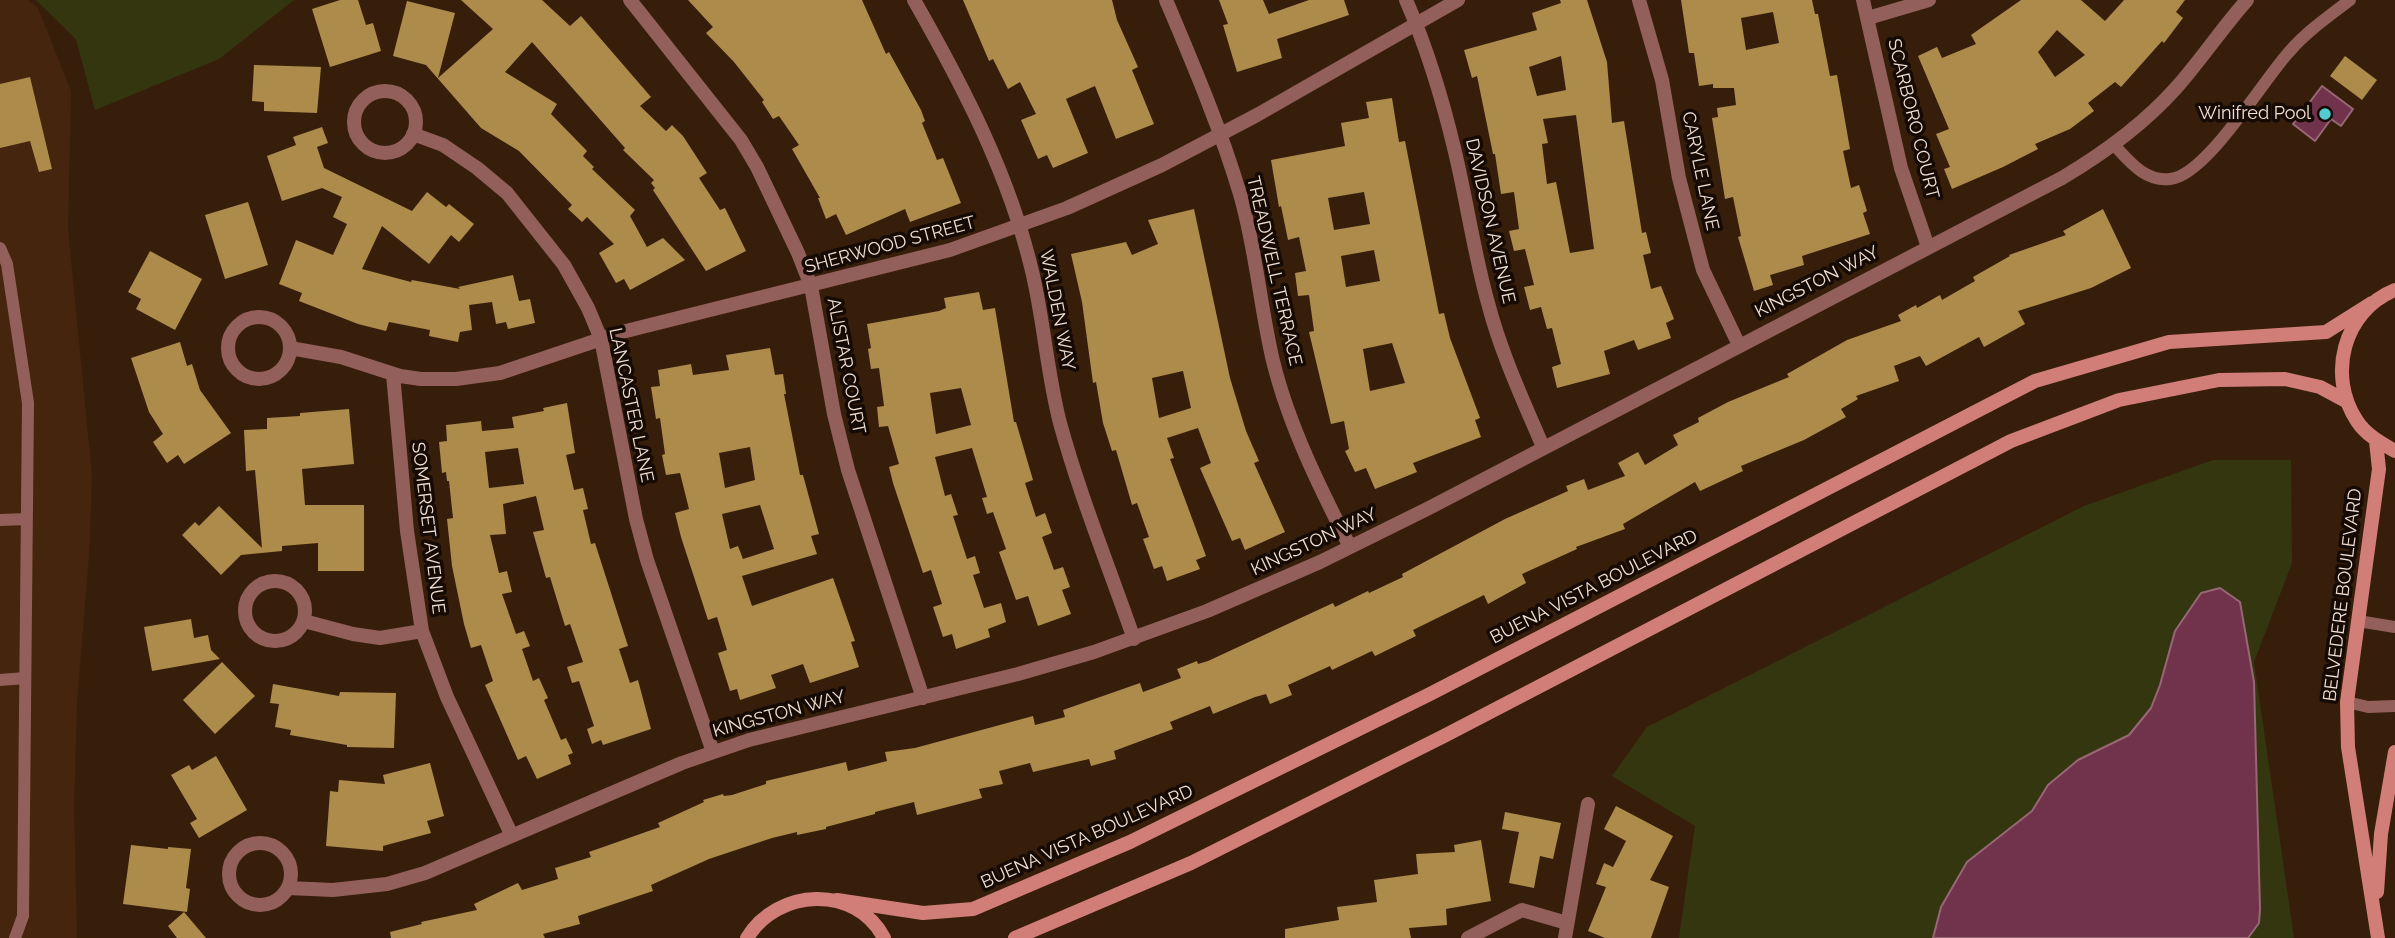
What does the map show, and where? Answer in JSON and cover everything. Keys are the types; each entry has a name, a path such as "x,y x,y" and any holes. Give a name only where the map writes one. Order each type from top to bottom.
{"main road":[{"name":"BUENA VISTA BOULEVARD","path":"747,938 753,928 770,912 791,901 814,897 923,913 973,909 1130,842 1430,694 2035,381 2169,342 2326,332 2395,290"},
{"name":"BUENA VISTA BOULEVARD","path":"2372,303 2354,324 2343,348 2341,375 2346,401 2358,423 2376,441 2395,451"},
{"path":"1015,938 1203,857 1444,736 2011,441 2119,400 2219,380 2285,379 2320,387 2346,401"},
{"name":"BELVEDERE BOULEVARD","path":"2376,441 2379,469 2347,702 2348,747 2378,938"},
{"name":"BELVEDERE BOULEVARD","path":"2375,921 2382,834 2395,752"},
{"name":"BUENA VISTA BOULEVARD","path":"837,900 860,911 879,929 884,938"}],"street":[{"name":"ALISTAR COURT","path":"630,0 741,139 782,217 811,286 834,414 848,471 923,698"},
{"name":"WALDEN WAY","path":"914,0 980,123 1019,226 1032,271 1060,422 1134,639"},
{"name":"TREADWELL TERRACE","path":"1167,0 1220,134 1240,196 1274,365 1304,451 1350,547"},
{"name":"DAVIDSON AVENUE","path":"1406,0 1455,150 1488,305 1503,350 1543,447"},
{"name":"SHERWOOD STREET","path":"290,348 421,379 456,379 500,373 601,339 691,314 950,250 1067,208 1138,175 1220,134 1458,0"},
{"name":"CARYLE LANE","path":"1639,0 1661,80 1679,178 1697,248 1707,279 1739,345"},
{"name":"SCARBORO COURT","path":"1863,0 1901,167 1928,247"},
{"path":"1868,18 1929,0"},
{"name":"KINGSTON WAY","path":"288,888 333,890 387,884 425,873 609,793 713,752 811,723 1018,674 1134,639 1207,611 1350,547 2062,178 2114,145 2148,117 2175,89 2247,0"},
{"path":"382,91 402,96 410,104 415,123 413,134 408,142 391,152 372,150 358,137 354,118 357,108 363,100 382,91"},
{"name":"LANCASTER LANE","path":"413,134 443,145 507,193 564,265 588,308 601,339 636,519 713,752"},
{"path":"259,317 269,319 284,330 290,348 283,368 264,379 254,379 235,368 228,348 230,339 241,323 259,317"},
{"name":"SOMERSET AVENUE","path":"393,374 407,531 422,631 447,697 512,836"},
{"path":"265,582 285,582 300,594 304,602 304,621 299,631 290,638 280,642 260,639 251,632 246,622 246,601 257,586 265,582"},
{"path":"304,621 380,638 422,631"},
{"path":"1468,938 1522,910 1566,930 1588,804"},
{"path":"268,844 286,857 291,877 288,888 275,902 265,906 246,903 232,889 229,880 231,861 247,845 268,844"}],"lane":[{"path":"2114,145 2137,170 2153,178 2170,179 2183,176 2195,167 2236,121 2289,52 2315,27 2350,0"},
{"path":"0,248 7,264 28,403 23,916 15,938"},
{"path":"0,520 27,519"},
{"path":"2358,621 2395,626"},
{"path":"0,680 25,678"},
{"path":"2347,702 2368,707 2395,706"}],"shaded area":[{"path":"0,0 28,0 38,8 71,91 68,229 92,476 89,555 77,701 74,807 77,938 0,938"},
{"name":"Winifred Pool","path":"2322,86 2353,109 2341,126 2331,119 2315,141 2293,124"},
{"path":"2220,588 2240,602 2254,682 2260,909 2259,923 2248,938 1933,938 1941,907 1967,862 2032,811 2048,785 2078,760 2129,735 2151,708 2175,631 2201,593"}],"green space":[{"path":"36,0 294,0 219,59 95,110 76,39"},
{"path":"2213,460 2291,460 2292,563 2254,662 2294,938 1679,938 1695,826 1612,776 1647,727 2084,506"}],"building":[{"path":"340,0 358,0 366,25 373,23 381,51 330,67 312,9"},
{"path":"461,0 542,0 570,26 581,16 651,97 640,106 666,131 672,125 683,136 707,173 699,178 720,210 725,208 746,251 706,271 653,190 655,188 651,183 654,180 623,150 625,148 532,42 505,72 557,104 551,114 587,151 583,156 594,167 592,169 635,210 630,216 647,247 663,238 685,260 630,290 624,279 616,283 599,253 614,244 587,217 582,222 568,209 572,205 519,151 481,128 426,65 393,56 407,1 455,13 438,78 493,29"},
{"path":"688,0 862,0 886,54 889,52 921,110 925,121 922,123 937,160 943,158 961,203 910,222 905,209 846,235 836,214 826,219 820,198 792,149 799,145 779,116 773,119 762,102 764,100 734,62 706,33 713,27"},
{"path":"963,0 1112,0 1117,20 1138,67 1132,70 1154,124 1116,139 1095,86 1066,99 1088,153 1053,168 1047,155 1038,159 1021,120 1036,114 1020,82 1008,89 993,59 989,61"},
{"path":"1219,0 1263,0 1269,14 1309,0 1344,0 1349,15 1277,39 1282,58 1237,72 1223,25 1228,24"},
{"path":"1560,0 1587,0 1607,62 1612,123 1624,121 1642,233 1646,232 1651,253 1643,255 1651,289 1661,286 1674,319 1666,323 1671,338 1638,350 1634,340 1604,351 1610,374 1557,388 1552,367 1561,364 1552,328 1547,329 1541,307 1530,310 1524,287 1534,285 1525,249 1514,251 1509,231 1519,229 1514,192 1501,194 1477,76 1472,78 1464,50 1537,30 1532,13 1561,3","holes":["1561,56 1566,90 1537,96 1529,67","1576,115 1594,249 1570,253 1556,182 1547,184 1542,144 1548,143 1543,119"]},
{"path":"1681,0 1812,0 1815,14 1818,14 1830,76 1837,75 1850,149 1843,151 1851,188 1859,185 1867,211 1863,213 1870,234 1802,256 1804,265 1770,275 1773,285 1754,291 1738,237 1741,236 1733,197 1725,199 1712,118 1718,117 1717,108 1736,105 1734,88 1713,88 1713,84 1699,86 1694,53 1689,53","holes":["1773,12 1779,43 1746,50 1741,18"]},
{"path":"2021,0 2081,0 2105,21 2124,0 2185,0 2176,12 2183,18 2164,43 2162,41 2121,87 2115,82 2088,103 2094,111 2070,129 2035,144 2038,149 1952,189 1944,169 1950,167 1936,134 1949,129 1918,56 1937,47 1942,58 1976,44 1971,35","holes":["2057,30 2085,55 2055,77 2038,52"]},
{"path":"2345,56 2377,80 2362,100 2330,76"},
{"path":"254,65 321,67 317,113 264,111 264,102 252,101"},
{"path":"30,77 52,169 39,172 30,141 0,148 0,84"},
{"path":"1392,98 1399,142 1405,141 1439,314 1444,313 1450,338 1480,418 1475,420 1481,437 1413,463 1417,472 1375,489 1366,468 1355,472 1345,451 1349,449 1344,421 1331,424 1309,332 1314,331 1309,295 1298,296 1295,273 1306,271 1299,237 1288,240 1271,160 1345,146 1341,123 1369,118 1366,102","holes":["1364,192 1370,224 1334,230 1328,198","1374,250 1380,281 1346,287 1341,256","1392,343 1405,383 1370,391 1363,349"]},
{"path":"322,127 328,143 317,147 324,168 412,211 427,192 446,207 449,204 474,224 459,242 451,235 429,264 382,226 362,269 411,282 412,280 460,289 458,287 513,275 519,301 530,299 535,323 508,329 506,322 496,324 492,302 469,305 472,330 460,332 458,342 429,336 430,330 389,322 386,331 358,324 299,301 302,293 279,284 296,240 333,255 347,224 333,217 342,197 322,188 282,201 267,156 296,145 293,137"},
{"path":"248,202 268,265 225,279 205,215"},
{"path":"1194,209 1230,378 1246,431 1259,461 1254,463 1285,532 1245,550 1240,538 1232,541 1200,468 1211,463 1198,428 1167,438 1174,458 1170,459 1206,556 1196,560 1200,569 1167,581 1162,566 1154,569 1143,539 1149,537 1137,503 1132,505 1116,450 1112,451 1103,423 1096,382 1093,383 1082,302 1071,254 1126,242 1132,255 1158,244 1148,220","holes":["1183,371 1191,408 1159,418 1152,378"]},
{"path":"2103,209 2131,268 2091,288 2018,311 2025,324 1984,347 1979,337 1926,366 1920,356 1894,366 1899,381 1856,396 1858,399 1841,409 1846,417 1804,440 1741,466 1743,471 1700,491 1695,482 1623,524 1625,529 1576,547 1577,549 1522,574 1526,583 1488,604 1484,595 1413,630 1416,636 1375,656 1372,651 1332,670 1330,666 1288,685 1292,695 1270,704 1266,694 1213,714 1210,706 1170,722 1173,729 1114,751 1116,759 1091,766 1089,759 1033,772 1030,763 999,771 1003,784 979,789 982,798 917,815 914,802 826,829 772,838 709,859 651,885 653,891 578,916 580,924 543,934 545,938 391,938 390,932 477,910 474,904 518,883 522,890 558,879 555,868 591,857 589,852 660,827 658,823 704,802 703,800 723,794 732,795 766,784 766,781 846,762 848,771 887,761 885,752 915,748 1033,716 1035,725 1065,717 1063,710 1140,683 1143,692 1181,678 1177,669 1197,661 1198,664 1208,661 1333,603 1335,607 1368,591 1369,593 1403,577 1402,574 1505,519 1568,491 1566,486 1584,479 1588,490 1625,476 1618,463 1638,452 1645,465 1678,445 1673,435 1699,422 1698,418 1728,402 1789,377 1787,374 1847,340 1901,321 1898,315 1916,305 1917,308 1940,295 1942,300 1975,281 1973,277 2009,255 2066,235 2063,231"},
{"path":"150,251 202,279 175,330 136,309 141,299 128,292"},
{"path":"979,292 983,310 995,308 1014,422 1033,480 1025,483 1036,517 1045,513 1052,533 1042,537 1054,570 1063,567 1070,587 1062,590 1071,614 1038,626 1028,596 1016,600 999,552 1006,549 993,512 987,514 982,498 987,497 972,448 935,457 945,496 951,494 958,515 953,516 967,559 975,556 980,573 973,575 984,608 1001,603 1006,622 988,629 990,637 956,649 952,634 943,637 933,607 942,604 931,570 923,573 893,483 889,467 899,464 888,426 879,427 877,407 884,406 879,368 871,369 867,324 939,311 946,308 944,298","holes":["961,388 971,425 936,434 930,393"]},
{"path":"180,342 187,366 192,364 200,390 231,433 184,464 178,455 167,463 153,442 163,434 149,412 131,358"},
{"path":"770,348 775,375 783,374 784,394 800,475 803,475 819,534 811,536 817,554 742,576 752,606 833,578 855,641 851,642 859,667 810,683 803,664 771,675 776,688 740,700 737,689 730,691 718,653 727,650 717,617 708,620 681,537 675,513 689,509 680,473 666,475 660,418 656,419 651,387 660,386 658,370 691,364 693,375 729,370 726,355","holes":["750,447 755,480 725,488 719,453","760,505 774,549 743,559 738,546 730,549 722,514"]},
{"path":"567,403 575,453 566,455 574,490 583,488 588,509 583,510 591,544 595,543 628,646 619,649 630,683 638,680 651,729 603,745 601,740 592,744 587,729 594,726 579,681 572,683 567,667 583,662 570,624 565,626 550,577 546,578 533,532 544,530 536,496 503,504 506,534 490,535 499,573 507,571 512,592 502,594 516,634 524,631 530,646 522,649 533,681 539,678 548,698 544,700 561,740 566,738 573,753 568,755 571,764 537,779 526,756 518,760 485,685 493,681 481,645 471,648 464,624 452,566 447,519 453,518 449,481 446,472 442,473 439,442 447,441 446,425 481,421 482,431 514,428 512,417 544,411 543,408","holes":["518,448 524,484 489,488 485,452"]},
{"path":"349,409 354,464 302,469 305,505 364,505 364,571 318,571 318,543 282,546 282,551 241,555 221,575 182,535 195,522 199,526 219,506 262,548 255,470 246,471 244,430 267,429 267,418"},
{"path":"191,619 194,638 208,635 211,650 220,659 152,671 144,627"},
{"path":"222,662 255,696 215,734 183,700"},
{"path":"273,684 339,696 340,692 396,693 394,748 347,747 290,735 291,730 275,727 279,704 270,703"},
{"path":"216,756 247,810 199,838 190,823 197,819 171,775 189,765 192,770"},
{"path":"430,763 444,816 427,821 431,833 383,846 383,851 326,846 330,791 338,792 339,780 385,784 383,775"},
{"path":"1616,806 1673,836 1650,880 1669,887 1651,938 1605,938 1588,931 1606,887 1596,884 1604,863 1613,867 1626,841 1604,829"},
{"path":"1505,812 1561,823 1553,859 1540,856 1534,888 1509,883 1519,832 1502,829"},
{"path":"1481,840 1491,901 1446,909 1447,925 1409,928 1411,938 1285,938 1285,929 1339,920 1337,907 1377,902 1374,880 1418,874 1416,854 1455,852 1454,845"},
{"path":"131,845 191,849 186,888 190,889 187,912 123,904"},
{"path":"184,912 206,938 177,938 168,926"}],"place":[{"name":"Winifred Pool","path":"2325,114"}]}
